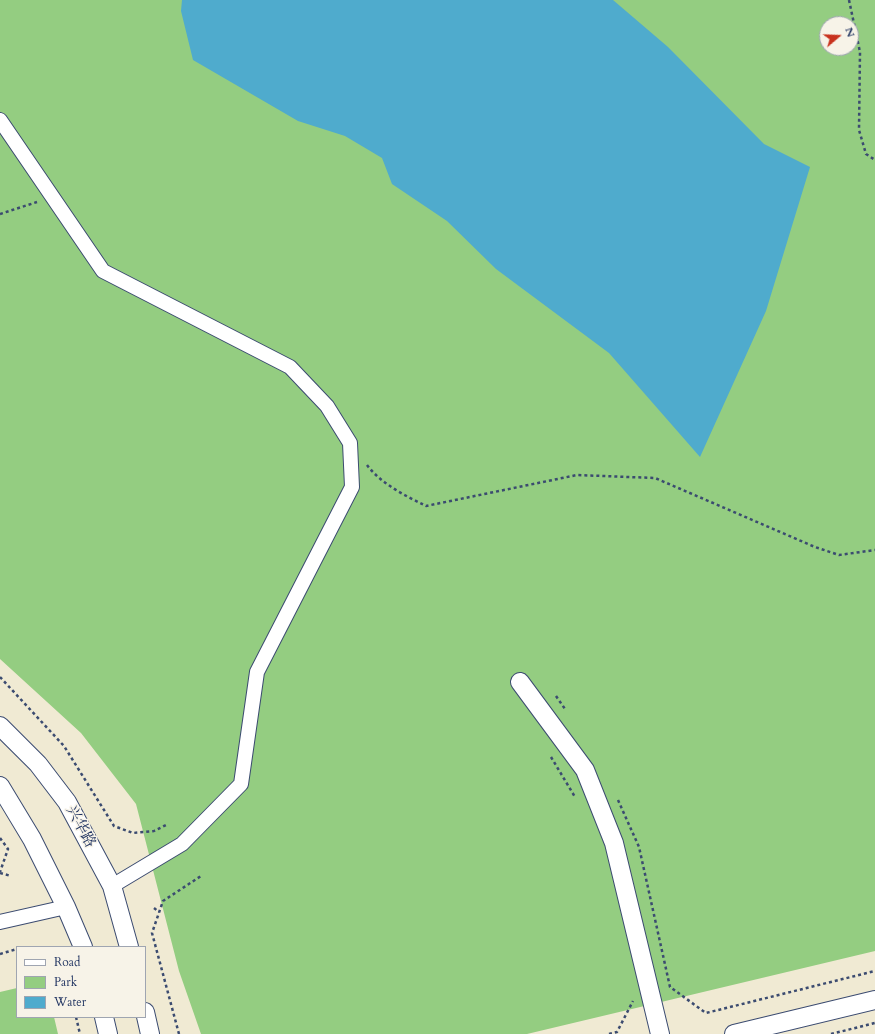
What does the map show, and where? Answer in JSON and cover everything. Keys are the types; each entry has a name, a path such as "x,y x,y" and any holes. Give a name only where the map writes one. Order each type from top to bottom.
{"street":[{"path":"0,120 103,270 290,368 327,406 350,443 352,487 257,672 241,784 182,844 112,886"},
{"path":"520,682 585,770 614,843 660,1034"},
{"name":"兴华路","path":"0,726 38,764 67,802 112,886 130,946"},
{"path":"0,786 32,839 66,907 83,946"},
{"path":"0,922 66,907"},
{"path":"734,1034 875,1000"},
{"path":"146,1016 150,1034"},
{"path":"104,1018 108,1034"}],"path":[{"path":"849,0 860,52 859,130 866,154 875,160"},
{"path":"0,214 53,198"},
{"path":"350,443 373,473 406,496 426,506 577,475 654,478 815,547 840,555 875,550"},
{"path":"0,677 64,746 114,826 133,833 154,831 168,824"},
{"path":"556,696 569,716"},
{"path":"549,755 578,803"},
{"path":"615,793 639,847 670,987 706,1013 875,972"},
{"path":"0,838 8,849 0,872 11,876"},
{"path":"178,1034 152,933 163,901 201,876"},
{"path":"154,908 159,912"},
{"path":"0,954 16,949"},
{"path":"608,1034 617,1032 636,996"},
{"path":"76,1018 80,1034"},
{"path":"831,1034 875,1023"}],"green space":[{"path":"0,0 875,0 875,951 527,1034 201,1034 179,971 136,804 81,733 0,659"},
{"path":"16,988 16,1018 54,1018 58,1034 0,1034 0,992"}],"water":[{"path":"182,0 613,0 668,47 764,144 810,167 766,311 700,457 609,353 496,269 447,221 392,184 382,158 345,136 298,121 193,60 181,11"}]}
